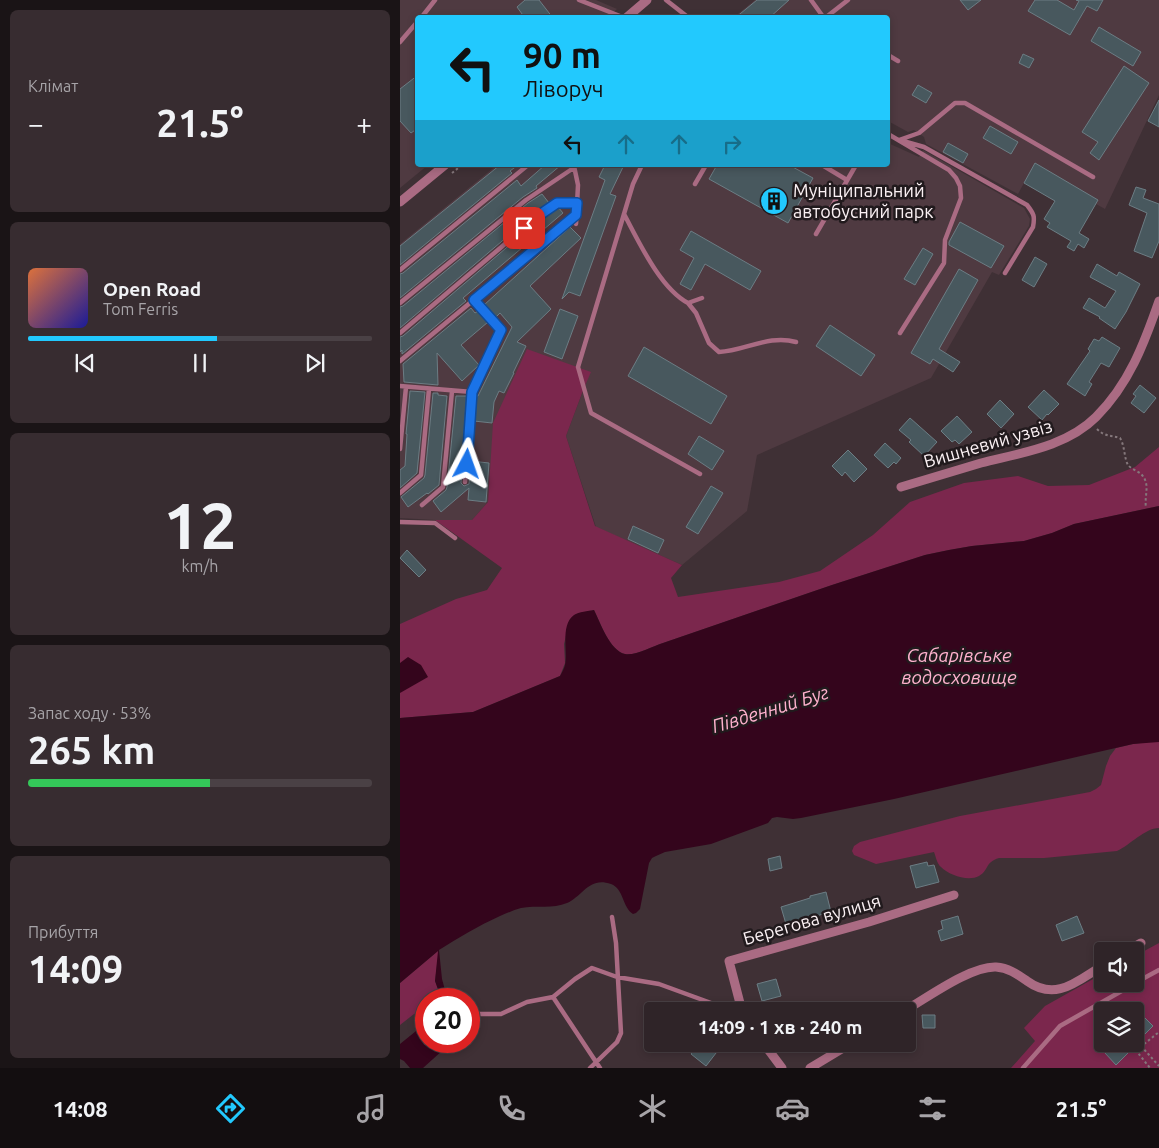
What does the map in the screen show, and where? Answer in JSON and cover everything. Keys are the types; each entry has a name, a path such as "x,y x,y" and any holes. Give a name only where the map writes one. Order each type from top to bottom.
{"street":[{"path":"629,15 647,0"},
{"path":"400,202 443,167"},
{"name":"Вишневий узвіз","path":"901,487 948,472 1044,447 1073,435 1096,418 1132,369 1159,301"},
{"name":"Берегова вулиця","path":"740,1002 729,961 869,922 954,895"},
{"path":"916,1004 970,972 987,968 996,967 1014,972 1042,990 1065,988 1094,971"},
{"path":"770,1052 782,1068"},
{"path":"810,1068 837,1052"}],"lane":[{"path":"422,15 435,0"},
{"path":"579,0 617,15"},
{"path":"666,0 685,15"},
{"path":"811,0 822,15"},
{"path":"828,15 848,0"},
{"path":"400,42 415,24"},
{"path":"890,56 898,61"},
{"path":"899,140 919,133 955,102 965,103 1093,178"},
{"path":"890,135 948,170 956,178 960,186 961,198 945,240 944,263 900,333"},
{"path":"899,140 924,147 1027,205 1034,213 1033,227 1005,273"},
{"path":"400,270 526,167"},
{"path":"400,303 526,200 573,167"},
{"path":"574,167 578,185 576,224"},
{"path":"641,167 633,184 578,367 591,413 700,474"},
{"path":"695,184 705,167"},
{"path":"825,167 847,180"},
{"path":"816,234 855,167"},
{"path":"400,333 538,216 557,203 577,203"},
{"path":"624,214 655,269 679,298 688,303 696,313 709,343 718,352 735,350 759,342 782,340 796,342"},
{"path":"400,361 576,215"},
{"path":"688,303 702,298"},
{"path":"465,482 472,392 501,330 474,300"},
{"path":"400,386 472,392"},
{"path":"400,449 406,387"},
{"path":"400,493 421,475 429,389"},
{"path":"422,505 443,487 452,391"},
{"path":"400,522 435,523 455,538"},
{"path":"590,1068 617,1042 621,1033 616,943 612,917"},
{"path":"480,1014 500,1014 527,1002 553,997 592,968 617,977 659,984 708,1002"},
{"path":"1144,979 1159,970"},
{"path":"1023,1068 1060,1026 1121,992"},
{"path":"553,997 600,1068"}],"path":[{"path":"1102,434 1120,438 1128,465 1141,474 1147,482 1146,508"},
{"path":"1144,1044 1159,1032"},
{"path":"1144,1048 1159,1066"},
{"path":"1138,1052 1150,1068"}],"shaded area":[{"path":"400,0 596,0 617,9 610,15 415,15 415,167 426,167 400,188"},
{"path":"755,0 1159,0 1159,95 1105,209 1096,204 1087,220 1024,183 1018,194 926,144 924,137 914,130 908,132 890,122 890,15 737,15"},
{"path":"890,144 919,157 923,150 1024,208 1030,219 1029,226 999,275 992,272 931,378 757,455 747,511 682,565 596,527 566,436 584,388 494,423 488,502 472,520 400,518 400,244 495,167 890,167"},
{"path":"527,349 591,372 566,436 595,526 682,565 671,578 678,597 779,582 820,571 873,535 910,502 964,483 1018,476 1048,486 1089,485 1135,467 1159,447 1159,506 1074,524 1024,541 972,546 925,555 832,585 634,654 625,654 615,648 606,635 594,610 576,614 570,619 564,644 565,663 560,676 473,712 400,718 400,624 456,599 487,590 502,568 435,520 472,520 488,502 493,423"},
{"path":"1148,742 1159,742 1159,828 1148,831 1117,851 1044,858 999,858 991,862 979,876 964,878 944,870 934,852 876,864 854,855 852,851 854,846 860,842 960,816 1090,792 1101,785 1110,756 1116,748"},
{"path":"1159,943 1159,1068 1011,1068 1035,1041 1024,1028 1045,1006 1094,978 1094,992 1144,992 1144,951"},
{"path":"439,950 435,981 438,988 415,988 415,1014 400,1025 400,983"}],"water":[{"name":"Сабарівське водосховище","path":"1159,506 1159,742 1133,744 894,799 801,818 772,818 768,823 711,844 665,852 652,858 649,863 640,909 636,913 633,914 629,911 615,886 603,882 597,883 587,888 573,900 562,905 527,907 505,914 439,950 444,988 438,988 435,981 438,951 400,983 400,718 473,712 560,676 566,659 565,638 567,625 574,615 581,612 594,610 606,635 615,648 625,654 634,654 832,585 925,555 972,546 1024,541 1074,524"},
{"path":"408,657 421,665 428,677 400,693 400,663"},
{"path":"415,1032 415,1053 440,1053 423,1068 410,1068 400,1059 400,1044"}],"building":[{"path":"525,0 539,0 551,15 523,15 517,7"},
{"path":"757,0 789,0 772,15 739,15"},
{"path":"960,0 981,0 968,10"},
{"path":"1035,0 1057,0 1074,10 1079,1 1076,0 1103,0 1097,11 1087,6 1070,35 1028,11"},
{"path":"1099,27 1141,52 1133,66 1091,41"},
{"path":"1023,54 1034,59 1029,68 1019,63"},
{"path":"1124,66 1149,83 1099,160 1090,153 1098,142 1082,132"},
{"path":"415,77 415,130 411,133 400,121 400,89"},
{"path":"918,85 932,93 926,103 912,95"},
{"path":"1159,100 1159,127 1148,121"},
{"path":"990,126 1018,142 1011,154 983,138"},
{"path":"948,143 968,154 963,163 943,152"},
{"path":"1035,163 1098,200 1079,233 1089,239 1084,248 1078,244 1074,251 1067,247 1071,241 1047,227 1050,223 1044,219 1055,201 1024,183"},
{"path":"498,167 515,167 510,171 512,173 400,265 400,246"},
{"path":"543,167 559,167 536,186 537,188 523,197 400,298 400,274 517,180 521,186"},
{"path":"604,167 623,167 610,194 616,196 580,296 569,292 562,299 605,180 599,177"},
{"name":"Муніципальний автобусний парк","path":"716,167 793,167 813,178 788,223 709,179"},
{"path":"1136,187 1146,190 1143,198 1159,204 1159,241 1152,258 1134,251 1147,213 1129,205"},
{"path":"542,194 549,203 400,328 400,307 528,203"},
{"path":"558,207 563,213 463,298 466,301 402,354 402,350 400,352 400,337 540,219"},
{"path":"960,222 1004,246 991,268 949,245"},
{"path":"570,227 581,238 530,286 551,309 517,342 526,346 504,393 499,391 494,402 492,423 474,421 476,396 478,396 512,327 500,313 496,317 494,316 484,305"},
{"path":"691,231 761,271 750,290 705,264 691,290 680,284 694,258 680,250"},
{"path":"923,248 933,254 915,285 904,279"},
{"path":"1035,257 1047,264 1034,287 1022,280"},
{"path":"1097,264 1117,276 1119,272 1140,284 1115,329 1100,317 1083,308 1089,298 1105,308 1116,291 1090,277"},
{"path":"959,269 978,280 939,349 960,362 953,372 933,359 930,364 911,353"},
{"path":"471,308 475,313 478,311 488,322 461,345 479,365 462,381 437,353 438,385 404,382 403,364"},
{"path":"560,309 578,316 562,359 544,352"},
{"path":"830,325 875,355 861,376 816,346"},
{"path":"1102,337 1120,348 1109,367 1101,363 1089,382 1092,384 1085,396 1067,384 1090,351 1088,349 1094,339 1099,341"},
{"path":"644,347 727,396 711,424 628,376"},
{"path":"1140,385 1156,398 1144,413 1131,403 1136,396 1133,394"},
{"path":"1044,390 1059,404 1042,420 1028,407"},
{"path":"410,391 425,392 417,473 400,488 400,470 405,466"},
{"path":"433,393 447,396 439,485 408,507 401,497 424,478 425,475"},
{"path":"456,396 468,396 461,483 464,486 469,484 471,461 489,463 486,502 468,500 469,488 441,512 433,501 447,487"},
{"path":"1000,400 1014,414 1001,428 987,414"},
{"path":"957,416 972,432 959,444 955,440 952,442 941,431"},
{"path":"910,418 937,442 924,456 909,442 911,440 899,430"},
{"path":"699,436 724,451 712,470 688,454"},
{"path":"885,443 901,458 896,464 894,462 888,468 874,455"},
{"path":"848,450 867,469 854,482 845,472 842,476 832,466"},
{"path":"711,486 723,493 698,534 686,527"},
{"path":"633,526 664,540 658,553 628,539"},
{"path":"407,550 426,570 419,577 400,558"},
{"path":"780,856 782,868 770,871 768,859"},
{"path":"927,862 928,866 934,865 939,882 916,888 910,866"},
{"path":"826,892 831,912 786,924 781,907"},
{"path":"958,916 963,934 941,941 938,931 943,929 941,921"},
{"path":"1077,916 1084,933 1062,941 1056,925"},
{"path":"776,979 781,996 762,1001 757,984"},
{"path":"922,1015 935,1015 935,1028 923,1028"},
{"path":"1144,1017 1153,1026 1144,1035"},
{"path":"693,1052 717,1052 706,1066 691,1054"},
{"path":"1127,1052 1128,1053 1116,1065 1105,1053"}],"place":[{"name":"Муніципальний автобусний парк","path":"774,201"}],"route":[{"path":"467,464 472,392 501,330 474,300 576,215 577,203 557,203 524,228"}],"water label":[{"name":"Південний Буг","path":"770,709"}]}
